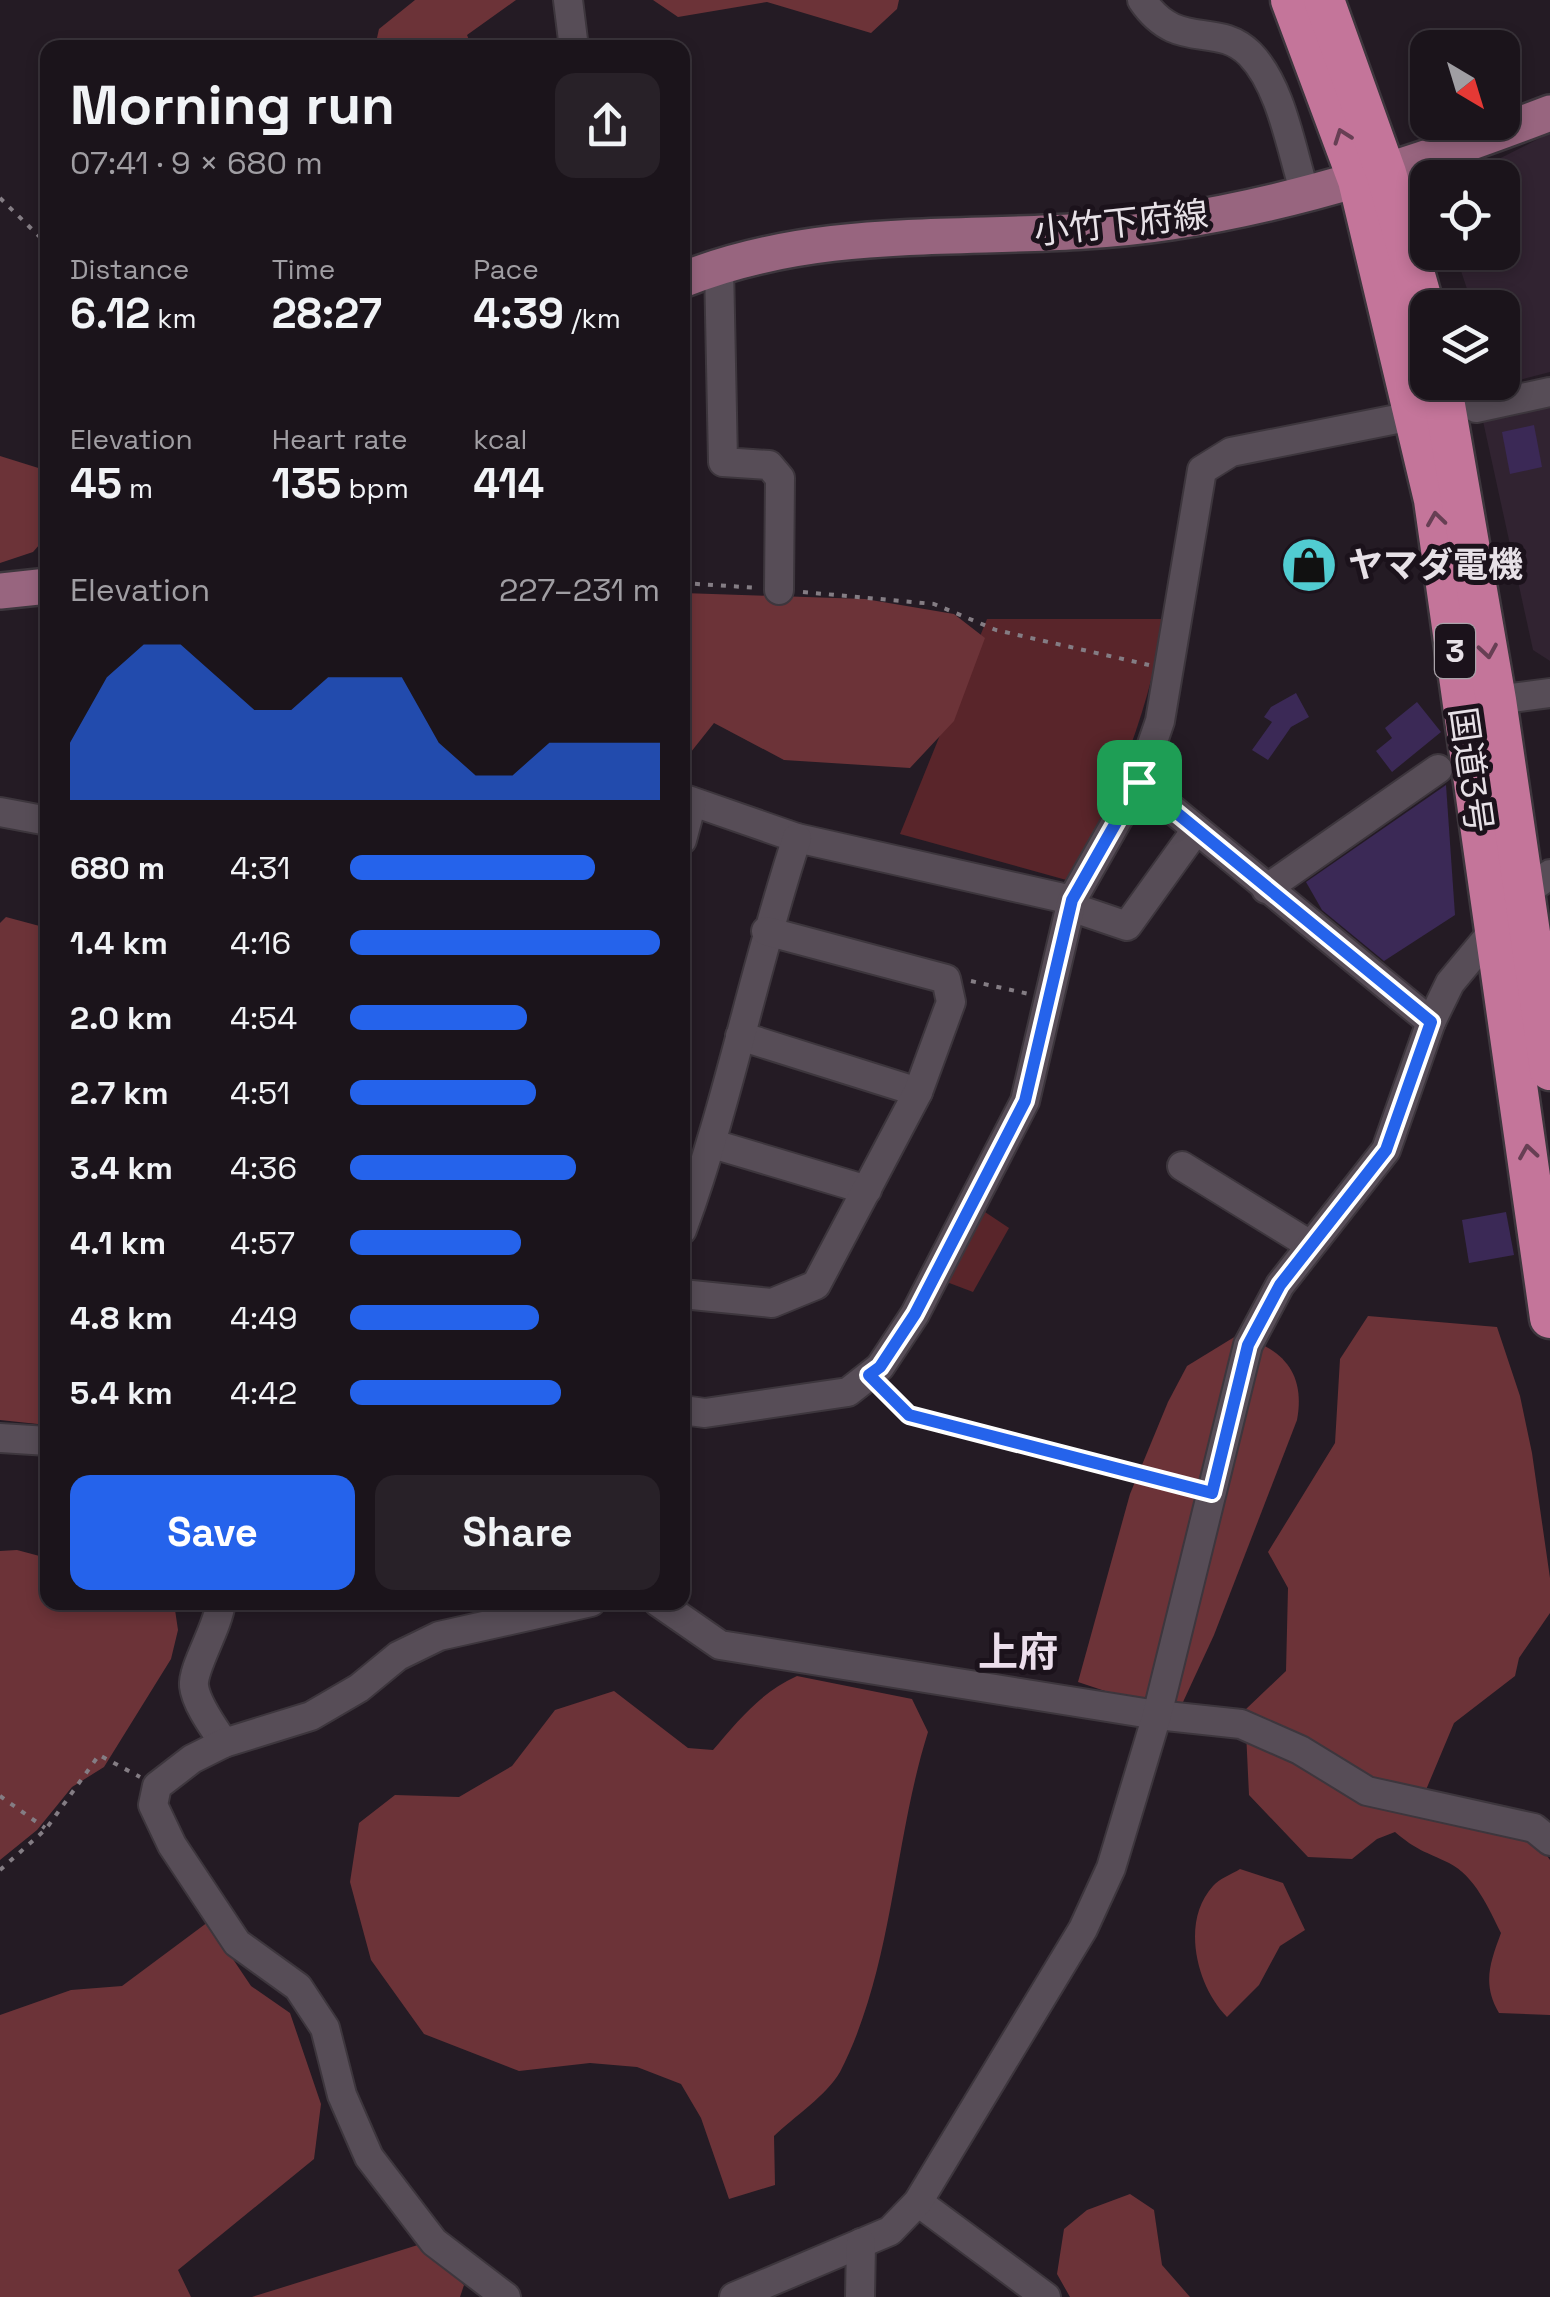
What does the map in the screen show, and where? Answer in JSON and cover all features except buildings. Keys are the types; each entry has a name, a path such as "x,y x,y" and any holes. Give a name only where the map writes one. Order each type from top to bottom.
{"highway":[{"name":"国道3号","path":"1291,0 1372,176 1416,290"},
{"name":"国道3号","path":"1324,0 1372,176 1434,500 1550,1318"},
{"name":"国道3号","path":"1444,400 1496,700 1537,884 1550,1070"}],"main road":[{"name":"小竹下府線","path":"690,277 813,243 1170,222 1372,176 1550,113"},
{"path":"0,591 40,587"}],"street":[{"path":"568,0 573,40"},
{"path":"1142,0 1156,21 1179,34 1210,36 1248,52 1268,82 1306,193"},
{"path":"719,266 724,462 769,464 780,478 779,590"},
{"path":"1476,408 1550,392"},
{"path":"690,1411 705,1413 848,1392 880,1367 915,1314 1025,1101 1072,904 1139,782 1160,721 1202,470 1231,452 1397,420"},
{"path":"1496,700 1550,692"},
{"path":"1266,889 1438,769"},
{"path":"1139,782 1431,1022"},
{"path":"690,801 797,838 1072,904 1127,926 1196,830"},
{"path":"0,812 40,820"},
{"path":"690,1208 713,1144 766,931 797,838"},
{"path":"734,2297 890,2231 918,2202 1084,1929 1136,1797 1248,1345 1280,1285 1386,1150 1431,1022 1450,984 1537,884"},
{"path":"690,1295 772,1303 816,1285 918,1092 951,1002 946,979 766,931"},
{"path":"740,1036 918,1092"},
{"path":"713,1144 867,1190"},
{"path":"1182,1166 1310,1246"},
{"path":"0,1438 40,1440"},
{"path":"219,1610 210,1644 195,1670 194,1688 224,1743"},
{"path":"495,2294 434,2242 368,2158 342,2096 325,2028 298,1986 238,1943 172,1845 154,1804 158,1786 169,1773 224,1743 311,1716 359,1688 398,1656 439,1636 555,1610"},
{"path":"669,1610 720,1646 1157,1715 1241,1724 1300,1750 1367,1792 1534,1828 1550,1841"},
{"path":"918,2202 1046,2297"},
{"path":"860,2297 861,2243"}],"path":[{"path":"0,198 40,237"},
{"path":"690,584 934,604 996,630 1168,669"},
{"path":"946,979 983,982 1050,1000"},
{"path":"869,1375 909,1415 1212,1493"},
{"path":"0,1870 46,1829 100,1755 158,1786"},
{"path":"0,1796 46,1829"}],"shaded area":[{"path":"415,0 516,0 467,35 469,40 377,40 379,29"},
{"path":"653,0 899,0 897,9 871,33 767,2 678,17"},
{"path":"1550,133 1550,372 1520,380 1520,290 1467,290 1461,270 1520,270 1520,160 1497,160"},
{"path":"1550,400 1550,661 1533,650 1483,421"},
{"path":"0,456 40,468 40,544 33,552 0,563"},
{"path":"690,593 865,599 954,614 985,638 954,721 910,768 784,760 714,723 690,753"},
{"path":"987,619 1164,619 1128,754 1070,881 900,834"},
{"path":"6,917 40,926 40,1424 0,1420 0,923"},
{"path":"985,1212 1009,1228 973,1292 944,1281"},
{"path":"1368,1316 1497,1327 1520,1396 1550,1578 1550,1613 1519,1658 1515,1676 1454,1723 1423,1797 1531,1833 1550,1860 1550,2015 1499,2013 1489,1983 1501,1933 1480,1894 1458,1869 1395,1832 1377,1839 1352,1859 1308,1857 1249,1795 1245,1710 1286,1671 1288,1588 1268,1552 1335,1443 1340,1359"},
{"path":"1236,1336 1266,1347 1287,1364 1298,1388 1297,1420 1214,1635 1177,1715 1078,1682 1130,1494 1168,1402 1187,1366"},
{"path":"17,1550 40,1556 40,1610 175,1610 178,1630 171,1659 104,1767 72,1787 37,1830 0,1860 0,1551"},
{"path":"797,1676 912,1699 928,1732 872,1990 858,2032 834,2081 774,2136 775,2185 729,2199 701,2118 681,2084 637,2067 590,2063 519,2071 424,2034 371,1960 350,1882 359,1823 395,1795 459,1797 512,1766 555,1710 614,1691 688,1748 713,1750 761,1699"},
{"path":"1240,1869 1283,1883 1305,1930 1280,1946 1259,1985 1227,2017 1216,2004 1201,1972 1195,1935 1203,1901 1216,1883"},
{"path":"208,1922 251,1986 290,2013 321,2104 314,2159 178,2270 191,2297 0,2297 0,2015 71,1990 122,1986"},
{"path":"1130,2194 1154,2210 1162,2265 1190,2297 1070,2297 1057,2274 1064,2229 1087,2210"},
{"path":"421,2244 464,2285 460,2297 252,2297"}],"place":[{"name":"ヤマダ電機","path":"1309,565"}],"district":[{"name":"上府","path":"1018,1652"}],"route":[{"path":"1139,782 1431,1022 1402,1114 1386,1150 1280,1285 1248,1345 1212,1493 909,1415 869,1375 880,1367 915,1314 1025,1101 1038,1059 1072,900 1139,782"}]}
